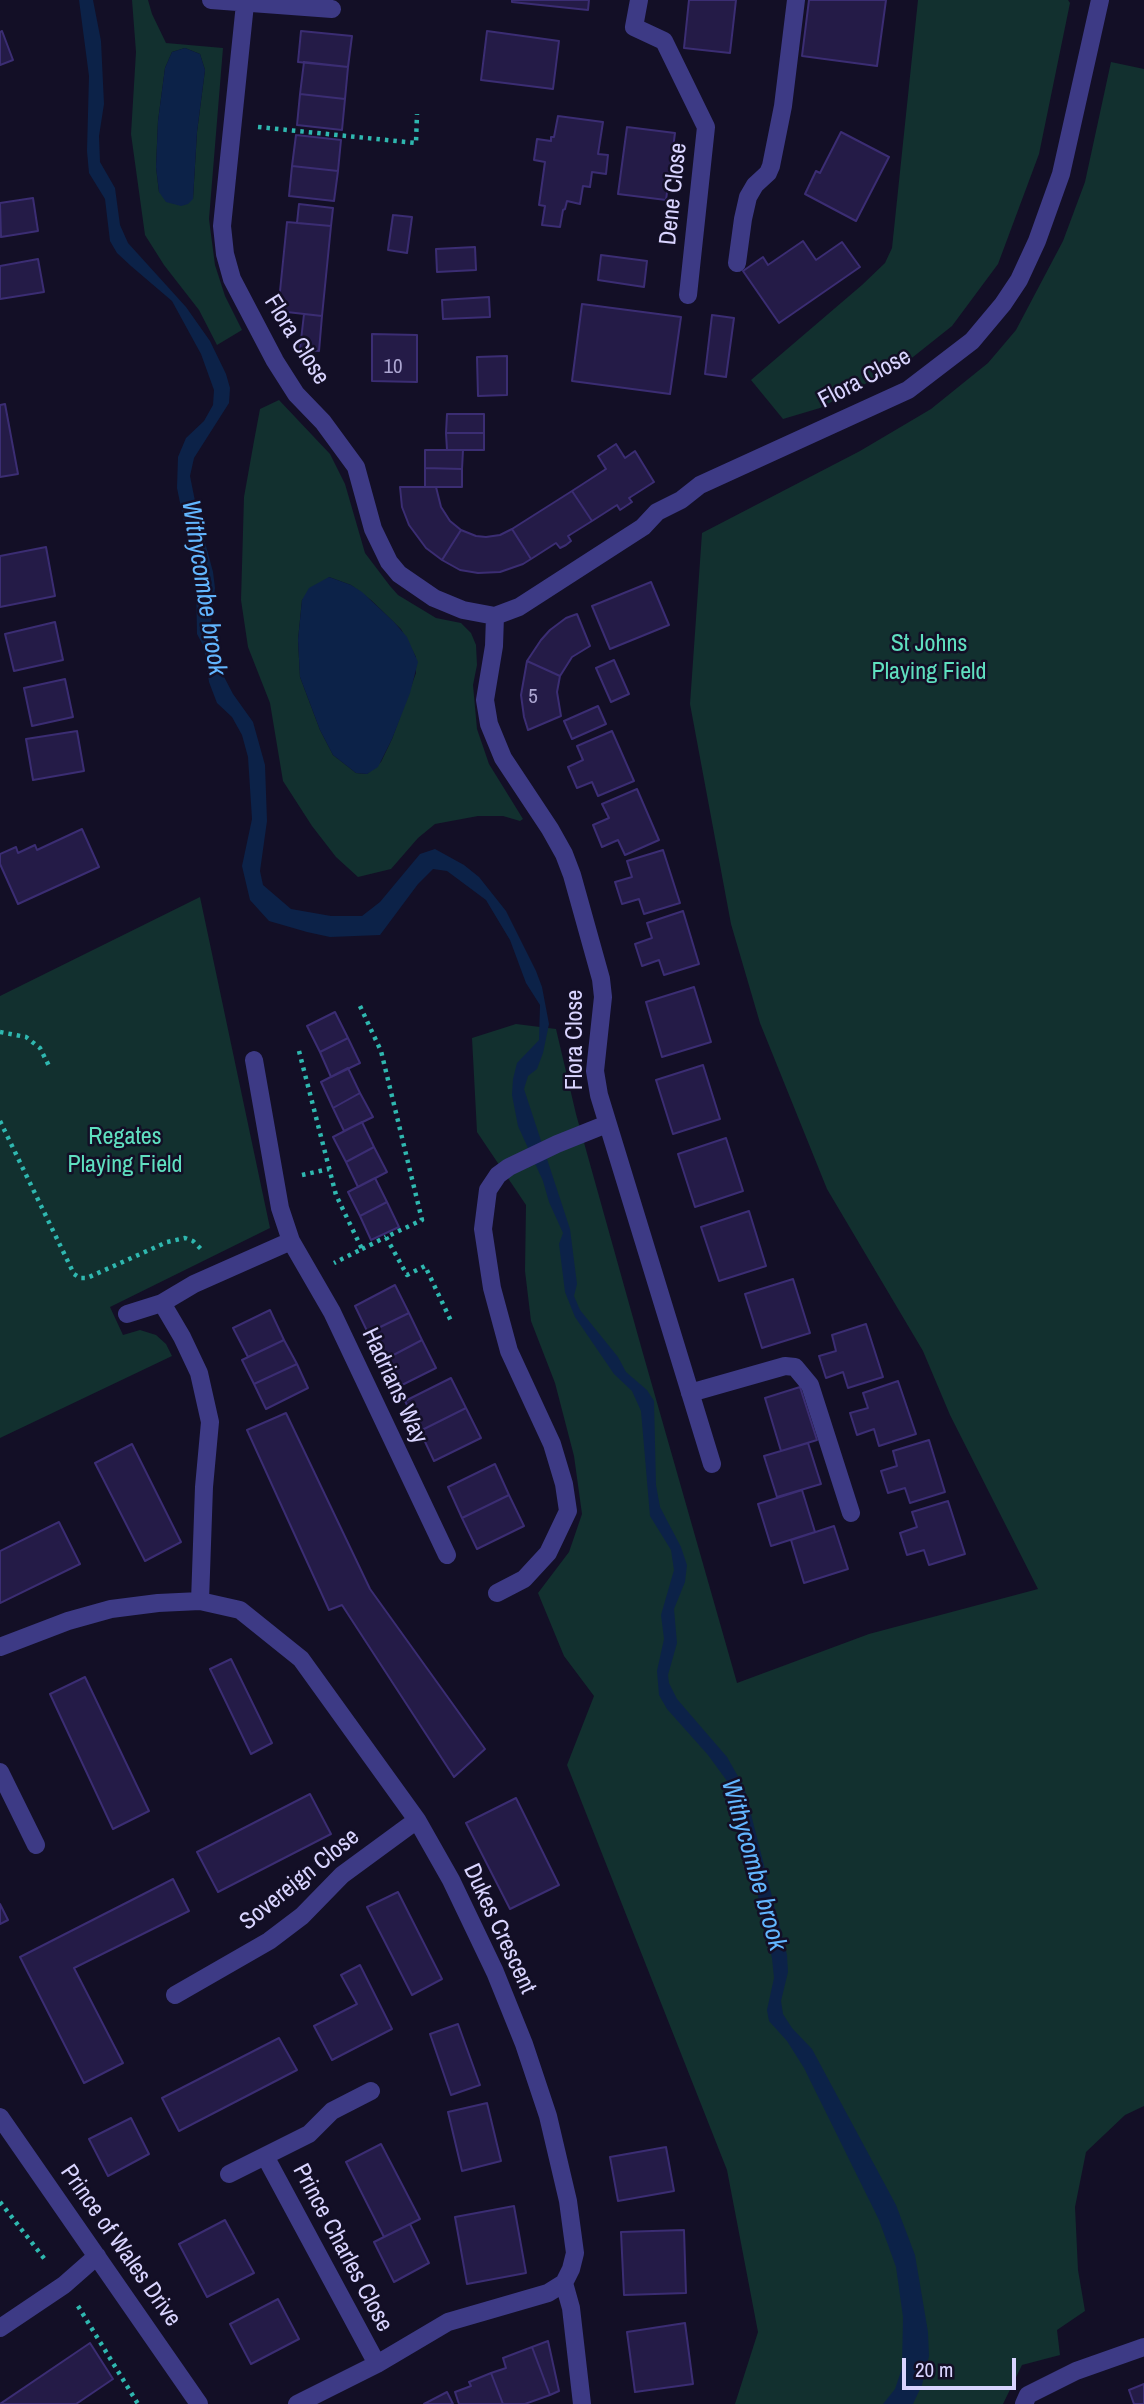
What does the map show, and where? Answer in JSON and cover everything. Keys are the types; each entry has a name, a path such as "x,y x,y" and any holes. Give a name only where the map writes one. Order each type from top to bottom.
{"street":[{"path":"211,0 332,9"},
{"name":"Dene Close","path":"639,0 634,27 664,41 706,127 688,295"},
{"path":"737,263 748,197 771,166 783,106 796,0"},
{"name":"Flora Close","path":"245,4 222,226 225,254 232,279 296,394 323,422 356,467 373,529 389,562 399,574 434,598 463,610 495,616 530,600 643,527 657,512 700,485 908,390 972,341 1019,279 1037,241 1061,174 1100,0"},
{"name":"Flora Close","path":"495,616 494,646 485,700 489,724 503,758 565,854 572,875 601,979 603,997 596,1071 599,1095 712,1464"},
{"name":"Hadrians Way","path":"254,1060 280,1208 291,1241 332,1312 447,1555"},
{"path":"496,1593 524,1579 548,1552 568,1511 564,1484 552,1444 509,1351 492,1288 483,1229 488,1190 498,1175 509,1167 565,1140 607,1124"},
{"path":"127,1314 162,1303 215,1275 291,1241"},
{"path":"162,1303 199,1373 210,1422 204,1487 201,1601"},
{"path":"690,1394 785,1367 795,1367 810,1385 851,1513"},
{"name":"Dukes Crescent","path":"0,1647 68,1621 111,1609 201,1601 240,1610 301,1659 417,1820 451,1880 495,1972 524,2044 548,2116 568,2202 575,2253 564,2283"},
{"path":"0,1772 36,1845"},
{"name":"Sovereign Close","path":"175,1995 269,1941 302,1916 342,1875 417,1820"},
{"name":"Prince Charles Close","path":"229,2174 309,2134 332,2111 371,2091"},
{"name":"Prince of Wales Drive","path":"0,2117 199,2404"},
{"name":"Prince Charles Close","path":"265,2156 377,2364"},
{"path":"0,2328 64,2285 97,2256"},
{"path":"297,2404 377,2364 448,2322 548,2293 564,2283 571,2308 582,2404"},
{"path":"1024,2404 1028,2395 1076,2371 1144,2347"}],"path":[{"path":"233,124 416,143 417,114"},
{"path":"311,1275 422,1220 381,1051 360,1006"},
{"path":"0,1032 26,1037 40,1048 49,1066"},
{"path":"299,1051 336,1195 362,1249"},
{"path":"0,1121 74,1274 87,1278 167,1242 186,1238 202,1250 215,1275"},
{"path":"386,1237 407,1275 425,1266 451,1321"}],"green space":[{"path":"132,0 148,0 166,43 223,48 209,219 215,265 225,296 242,330 217,345 199,310 164,265 145,235 131,134 136,52","holes":["185,48 200,54 205,70 197,132 193,199 159,192 156,167 158,121 165,68 172,52"]},
{"path":"918,0 1068,0 1070,3 1039,154 998,264 952,326 908,361 820,408 783,419 751,380 862,285 885,263 892,248"},
{"name":"St Johns Playing Field","path":"1111,62 1144,69 1144,2106 1125,2115 1086,2152 1075,2207 1078,2270 1085,2311 1057,2330 1060,2355 1022,2365 1003,2404 735,2404 758,2332 727,2170 567,1765 594,1696 564,1656 538,1593 569,1552 582,1514 574,1456 555,1383 531,1321 525,1271 526,1205 477,1132 472,1038 516,1024 556,1029 576,1114 737,1683 869,1634 1038,1589 950,1415 923,1351 827,1189 760,1023 731,924 690,704 702,533 860,451 931,409 988,363 1016,330 1063,241 1085,182"},
{"path":"279,400 330,454 345,484 365,553 398,595 436,618 461,623 471,633 476,645 477,665 473,685 477,729 489,764 523,819 520,821 503,816 478,816 435,824 418,838 391,869 358,877 336,857 283,781 270,703 248,647 241,600 244,497 260,409","holes":["329,577 351,585 401,629 416,657 416,673 392,739 381,762 367,774 356,773 333,755 320,730 300,677 298,640 302,600"]},
{"name":"Regates Playing Field","path":"200,897 270,1228 110,1307 123,1335 140,1330 156,1335 166,1344 172,1356 0,1438 0,996"}],"water":[{"name":"Withycombe brook","path":"79,0 93,0 101,41 104,104 99,136 100,162 115,188 120,225 128,243 186,307 210,341 230,388 229,403 194,458 190,476 213,572 213,645 221,671 253,722 265,765 267,821 260,871 263,885 291,909 331,916 362,916 380,902 420,854 435,849 479,877 506,911 536,971 549,1024 537,1069 528,1076 524,1089 570,1229 577,1284 574,1296 580,1310 618,1357 626,1372 647,1390 654,1401 656,1485 660,1507 681,1547 687,1565 685,1582 674,1609 677,1643 668,1675 669,1683 677,1699 727,1757 744,1787 787,1955 788,1972 781,2001 783,2014 812,2049 896,2205 915,2255 928,2332 929,2356 922,2385 913,2404 883,2404 895,2389 902,2368 903,2317 896,2267 879,2220 804,2068 787,2041 769,2021 767,2010 774,1978 772,1958 748,1852 727,1781 667,1709 659,1695 657,1671 664,1639 661,1615 674,1570 671,1550 650,1516 641,1411 632,1391 614,1374 575,1317 565,1292 559,1244 563,1233 518,1126 512,1095 517,1063 539,1040 540,1005 526,983 510,940 486,900 447,871 433,869 418,884 380,935 330,937 307,932 269,921 250,900 242,866 252,819 248,757 242,735 232,717 217,703 209,682 204,647 197,634 196,580 177,488 178,457 186,438 204,421 213,405 214,390 201,354 172,301 117,253 110,241 105,199 89,173 89,76"},
{"path":"185,48 200,54 205,70 197,132 193,199 181,206 166,202 159,192 156,167 158,121 165,68 172,52"},
{"path":"329,577 362,592 394,622 407,637 418,662 410,693 392,739 378,767 367,774 356,773 333,755 320,730 300,677 298,640 302,600 309,588"}],"building":[{"path":"512,0 589,0 588,10"},
{"path":"689,0 736,0 730,53 684,48"},
{"path":"809,0 886,0 877,66 802,56"},
{"path":"2,31 13,60 0,65 0,32"},
{"path":"301,31 352,36 348,67 298,62"},
{"path":"487,31 559,41 553,89 481,80"},
{"path":"304,62 348,67 345,99 300,94"},
{"path":"300,94 345,99 342,130 297,125"},
{"path":"558,116 603,122 598,154 608,155 606,174 592,172 590,187 583,186 580,204 567,201 560,227 542,225 545,206 539,205 545,162 534,160 537,139 551,141"},
{"path":"627,127 675,133 666,200 618,194"},
{"path":"841,132 889,157 856,221 805,194 816,171 820,173"},
{"path":"296,135 341,140 338,171 292,166"},
{"path":"292,166 338,171 334,201 289,196"},
{"path":"33,198 38,231 1,237 0,203"},
{"path":"299,204 333,208 331,226 297,223"},
{"path":"393,215 412,217 407,253 388,250"},
{"path":"287,222 331,226 322,316 278,311"},
{"path":"803,241 816,260 842,242 860,267 779,323 743,271 763,257 768,265"},
{"path":"475,247 476,270 437,272 436,249"},
{"path":"601,255 647,261 644,287 598,280"},
{"path":"38,259 44,292 0,299 0,266"},
{"path":"489,297 490,317 443,319 442,300"},
{"path":"582,304 681,317 670,394 572,381"},
{"path":"304,314 322,316 319,351 300,349"},
{"path":"712,315 734,318 726,377 705,374"},
{"path":"372,334 417,335 417,382 372,381"},
{"path":"507,356 507,395 478,396 477,357"},
{"path":"5,404 18,474 0,477 0,405"},
{"path":"447,414 484,414 484,433 446,433"},
{"path":"446,433 484,433 484,450 447,450"},
{"path":"616,444 625,458 635,451 654,482 629,498 632,502 620,510 617,505 592,521 572,491 606,469 598,456"},
{"path":"425,450 463,450 462,469 425,468"},
{"path":"425,468 462,469 462,487 425,487"},
{"path":"400,487 436,487 441,507 450,521 461,530 442,560 426,548 409,525 402,507"},
{"path":"572,491 592,521 568,536 571,541 566,545 560,548 556,543 531,559 512,529"},
{"path":"512,529 531,559 523,564 500,572 478,573 460,570 442,560 461,530 486,537 500,535"},
{"path":"46,547 55,596 0,607 0,556"},
{"path":"651,582 669,625 610,649 592,606"},
{"path":"577,614 590,646 572,657 560,676 527,661 550,630 566,618"},
{"path":"55,622 63,660 14,671 5,634"},
{"path":"614,660 629,694 611,702 596,668"},
{"path":"527,661 560,676 557,692 561,716 528,730 521,695"},
{"path":"65,679 73,717 32,726 24,688"},
{"path":"598,706 606,724 572,739 564,721"},
{"path":"77,731 84,771 33,780 26,739"},
{"path":"612,731 634,781 598,796 592,782 577,788 568,767 583,760 577,746"},
{"path":"637,789 659,840 625,855 618,840 602,847 593,825 609,818 602,804"},
{"path":"82,829 99,867 18,904 0,864 0,854 16,847 18,853 35,845 37,850"},
{"path":"663,850 680,903 644,914 639,899 622,904 615,882 632,877 627,861"},
{"path":"683,911 699,964 664,975 659,960 642,966 635,944 652,938 647,923"},
{"path":"694,987 711,1042 662,1057 646,1002"},
{"path":"335,1012 348,1038 320,1052 307,1026"},
{"path":"348,1038 360,1063 331,1077 320,1052"},
{"path":"703,1065 720,1119 673,1134 656,1080"},
{"path":"348,1068 360,1093 333,1108 321,1082"},
{"path":"360,1093 373,1117 344,1131 333,1108"},
{"path":"362,1122 374,1147 346,1162 333,1137"},
{"path":"726,1138 743,1191 695,1207 678,1154"},
{"path":"374,1147 387,1172 358,1187 346,1162"},
{"path":"375,1178 387,1202 360,1216 348,1192"},
{"path":"387,1202 399,1227 371,1240 360,1216"},
{"path":"749,1211 766,1266 719,1281 701,1227"},
{"path":"793,1279 810,1333 762,1348 745,1294"},
{"path":"395,1285 409,1313 368,1333 355,1306"},
{"path":"270,1310 284,1340 248,1357 233,1328"},
{"path":"409,1313 422,1340 382,1361 368,1333"},
{"path":"866,1324 883,1377 848,1388 843,1372 826,1378 819,1356 836,1351 832,1335"},
{"path":"284,1340 297,1364 254,1384 242,1360"},
{"path":"422,1340 436,1368 396,1388 382,1361"},
{"path":"297,1364 308,1388 266,1409 254,1384"},
{"path":"451,1378 466,1408 420,1431 405,1401"},
{"path":"898,1381 916,1434 879,1446 874,1429 857,1435 850,1413 868,1408 863,1393"},
{"path":"800,1387 817,1440 781,1451 765,1398"},
{"path":"466,1408 481,1438 434,1461 420,1431"},
{"path":"286,1413 370,1589 485,1749 454,1777 342,1605 329,1610 247,1430"},
{"path":"929,1440 945,1492 910,1503 905,1488 888,1493 881,1471 897,1466 893,1451"},
{"path":"808,1443 821,1484 777,1497 764,1456"},
{"path":"132,1444 181,1542 145,1561 95,1463"},
{"path":"495,1464 509,1495 462,1518 448,1487"},
{"path":"802,1490 815,1532 771,1546 758,1504"},
{"path":"509,1495 524,1526 477,1549 462,1518"},
{"path":"948,1501 965,1554 929,1565 924,1550 907,1555 900,1533 917,1527 912,1512"},
{"path":"59,1522 80,1564 0,1603 0,1551"},
{"path":"834,1526 848,1569 804,1583 791,1540"},
{"path":"231,1659 272,1743 251,1754 210,1669"},
{"path":"85,1677 149,1811 113,1829 50,1694"},
{"path":"310,1794 331,1834 218,1892 197,1852"},
{"path":"516,1798 559,1885 510,1909 466,1823"},
{"path":"173,1879 189,1911 74,1968 123,2063 84,2083 20,1957"},
{"path":"398,1892 442,1979 412,1995 367,1907"},
{"path":"0,1904 8,1920 0,1924"},
{"path":"360,1965 392,2029 332,2060 314,2026 357,2004 341,1975"},
{"path":"458,2024 480,2085 451,2095 430,2034"},
{"path":"279,2038 297,2070 179,2131 162,2098"},
{"path":"487,2103 501,2161 462,2171 448,2112"},
{"path":"131,2118 149,2154 108,2176 89,2139"},
{"path":"381,2144 420,2219 384,2237 346,2162"},
{"path":"666,2147 674,2191 618,2201 610,2157"},
{"path":"514,2206 526,2273 467,2284 455,2217"},
{"path":"225,2220 254,2273 207,2297 179,2244"},
{"path":"410,2224 429,2263 394,2282 374,2242"},
{"path":"684,2230 686,2293 624,2295 621,2232"},
{"path":"278,2299 299,2339 251,2364 230,2324"},
{"path":"685,2323 693,2384 635,2392 627,2332"},
{"path":"548,2341 559,2391 550,2395 532,2347"},
{"path":"90,2343 113,2379 76,2404 0,2404"},
{"path":"532,2347 550,2395 525,2404 503,2404 491,2373 506,2368 503,2358"},
{"path":"491,2373 503,2404 459,2404 455,2392 471,2386 469,2382"},
{"path":"1144,2384 1144,2404 1134,2404 1129,2390"},
{"path":"447,2392 453,2404 424,2404"}]}
